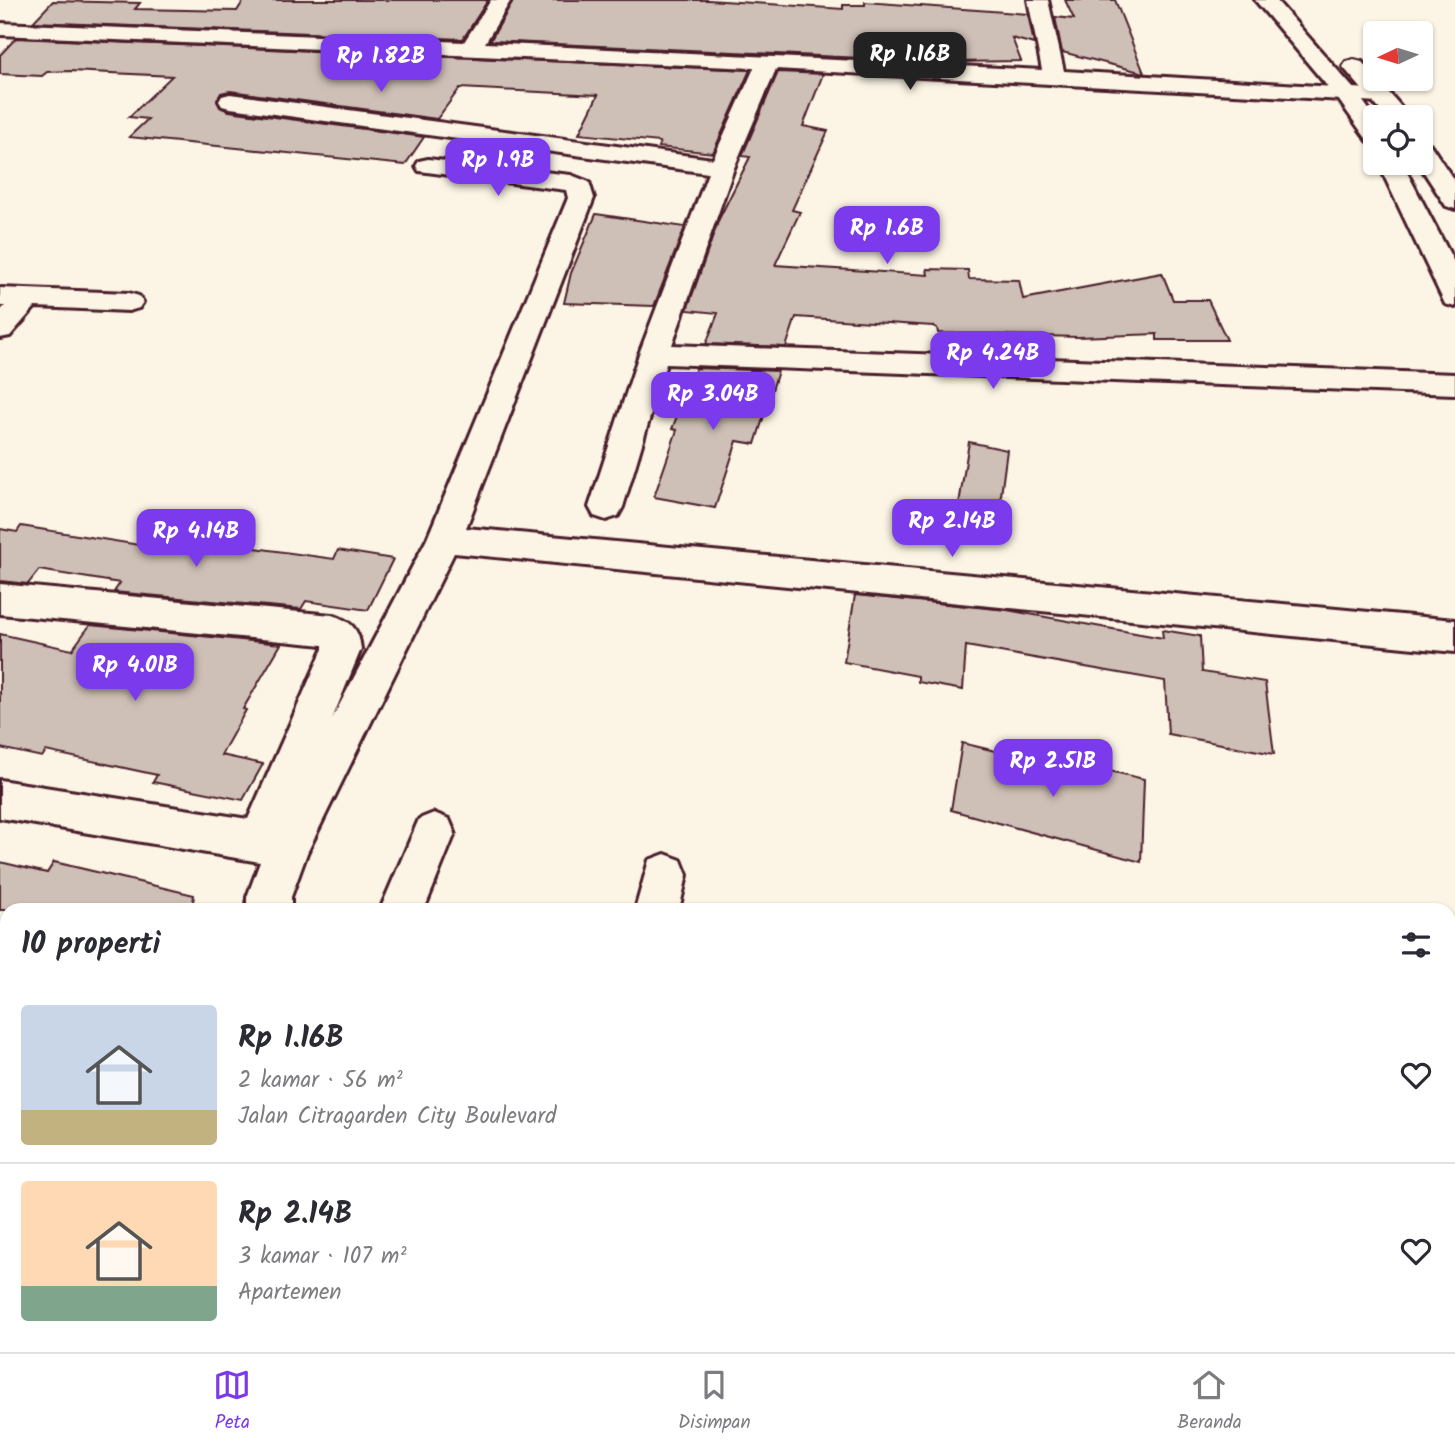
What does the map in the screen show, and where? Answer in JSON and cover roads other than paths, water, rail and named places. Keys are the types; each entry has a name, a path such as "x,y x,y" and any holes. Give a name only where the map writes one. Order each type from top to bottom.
{"street":[{"path":"471,49 501,0"},
{"path":"1265,0 1346,94 1363,118"},
{"path":"1031,1 1055,79"},
{"path":"0,29 768,62 1379,95"},
{"path":"1336,47 1388,105"},
{"path":"606,507 654,354 722,168 768,62"},
{"path":"230,101 722,168"},
{"path":"274,844 444,539 582,191 571,183 428,166"},
{"path":"1433,167 1455,201"},
{"path":"1396,175 1436,252 1455,298"},
{"path":"0,329 14,297 129,302"},
{"path":"654,354 1455,384"},
{"path":"444,539 1455,636"},
{"path":"0,599 332,629 341,637 342,649 274,844 269,903"},
{"path":"0,799 274,844"},
{"path":"405,903 433,832"}]}
